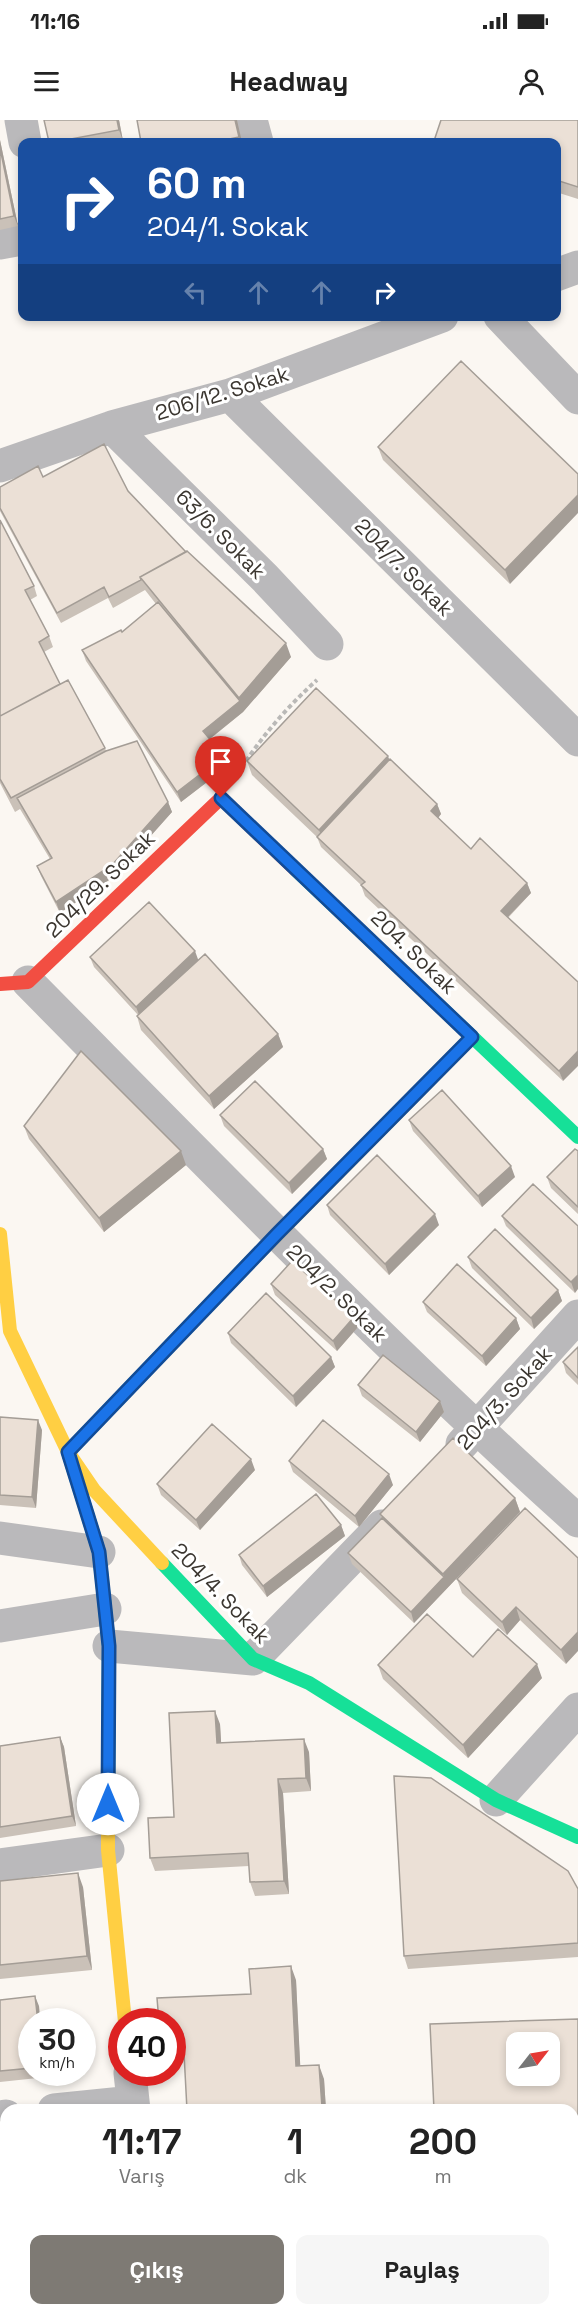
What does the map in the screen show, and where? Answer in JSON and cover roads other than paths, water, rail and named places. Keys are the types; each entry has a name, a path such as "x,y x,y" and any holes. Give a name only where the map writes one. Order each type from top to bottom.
{"street":[{"path":"21,120 24,138"},
{"path":"251,120 256,138"},
{"path":"0,243 18,239"},
{"path":"561,273 578,267"},
{"name":"206/12. Sokak","path":"0,466 112,426 230,395 429,321"},
{"path":"505,321 578,398"},
{"name":"204/7. Sokak","path":"230,395 578,740"},
{"name":"63/6. Sokak","path":"112,426 265,578 327,644"},
{"name":"204/29. Sokak","path":"14,983 221,798"},
{"name":"204. Sokak","path":"221,798 578,1137"},
{"name":"204/2. Sokak","path":"14,983 277,1234 476,1429 578,1521"},
{"path":"124,2008 108,1850 109,1646 99,1552 68,1452 277,1234 472,1037"},
{"name":"204/4. Sokak","path":"0,1234 10,1331 68,1452 94,1490 253,1659 309,1683 496,1800 578,1837"},
{"name":"204/3. Sokak","path":"443,1463 578,1316"},
{"path":"109,1646 253,1659 402,1506"},
{"path":"0,1538 99,1552"},
{"path":"0,1626 105,1609"},
{"path":"496,1800 578,1709"},
{"path":"0,1865 108,1850"},
{"path":"86,2104 133,2095"}]}
